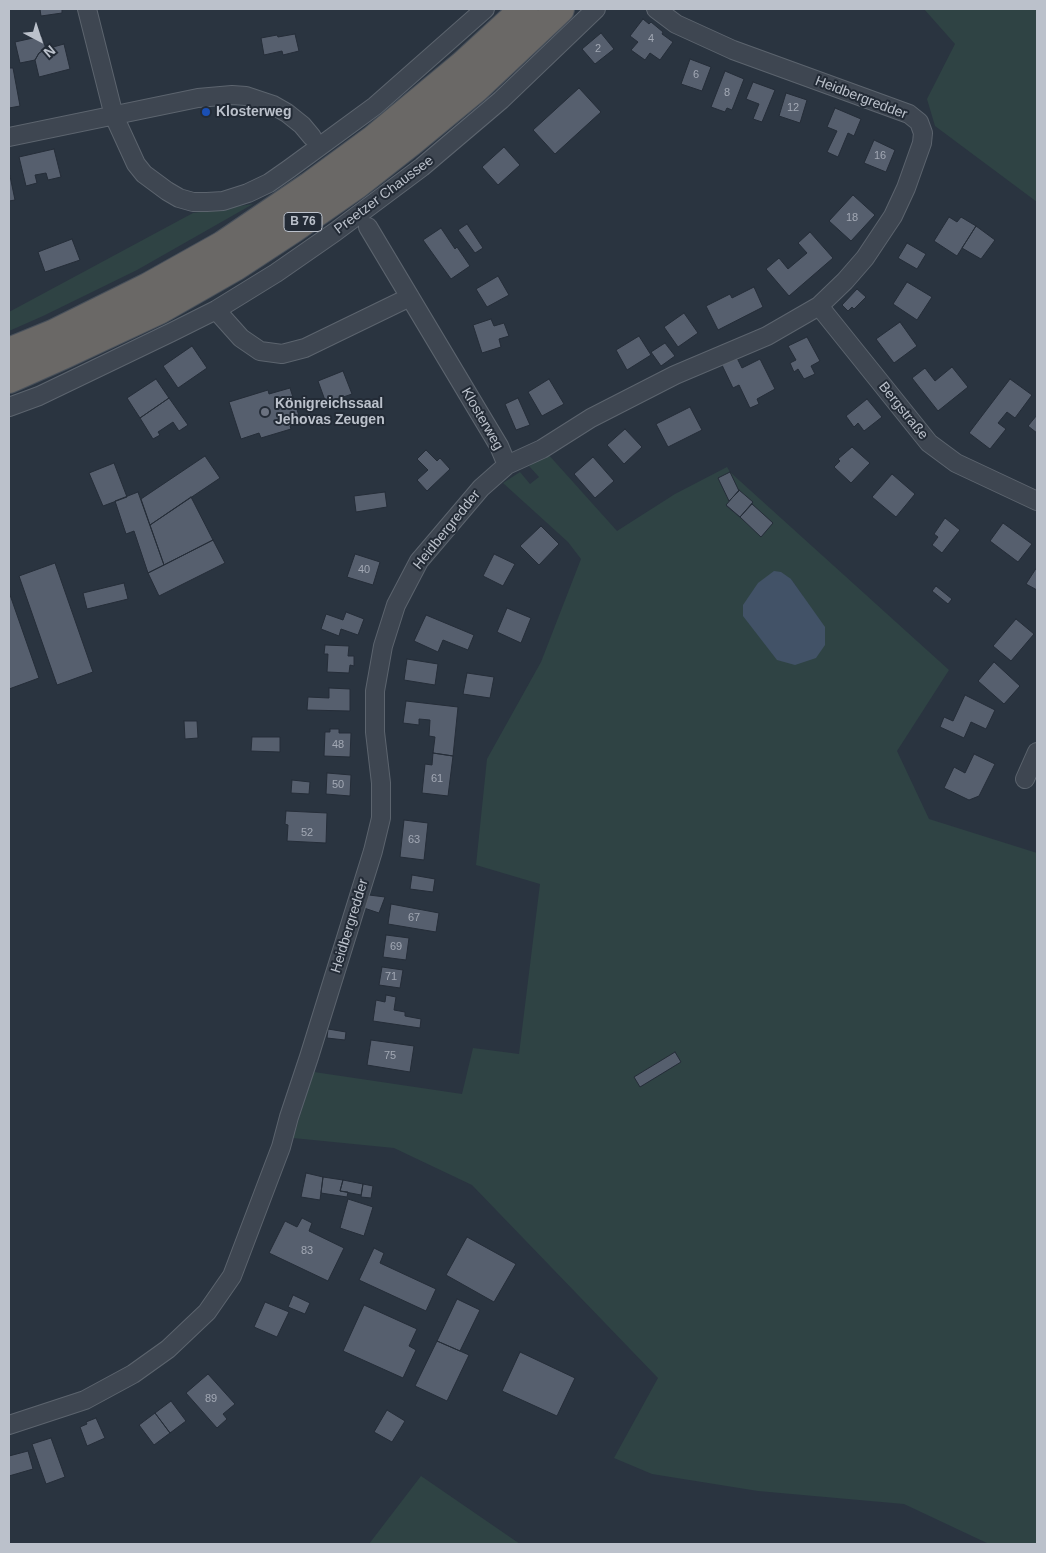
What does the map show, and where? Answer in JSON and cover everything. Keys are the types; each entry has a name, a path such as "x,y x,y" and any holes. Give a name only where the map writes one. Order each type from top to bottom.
{"highway":[{"name":"B 76","path":"9,352 53,334 148,287 223,245 310,186 374,139 463,65 524,9"},
{"name":"Preetzer Chaussee","path":"9,379 158,310 236,266 294,228 356,185 412,141 494,71 560,9"}],"street":[{"path":"88,9 114,116 136,164 155,183 179,198 193,202 223,201 235,198 269,183 374,106 460,33 485,9"},
{"name":"Preetzer Chaussee","path":"9,407 39,396 93,371 216,310 276,273 422,167 501,100 596,9"},
{"name":"Heidbergredder","path":"9,1425 84,1400 133,1374 168,1350 207,1312 232,1276 281,1147 382,818 381,783 375,732 375,692 383,646 396,604 419,561 480,488 507,465 542,449 591,418 675,375 767,336 819,306 846,281 865,258 893,216 906,188 922,143 923,133 919,122 909,114 733,50 676,24 656,9"},
{"path":"9,137 198,98 217,95 239,95 260,100 287,113 302,125 312,137"},
{"name":"Klosterweg","path":"368,226 498,446 507,465"},
{"path":"216,310 241,338 260,351 282,354 305,348 410,296"},
{"name":"Bergstraße","path":"819,306 929,443 956,463 1037,501"},
{"path":"1025,779 1037,752"}],"green space":[{"path":"924,9 1037,9 1037,202 935,126 927,99 955,44"},
{"path":"253,204 137,270 9,331 9,312 193,213"},
{"path":"547,453 617,531 675,494 727,467 730,472 949,670 897,751 929,819 1037,853 1037,1544 989,1544 904,1504 758,1491 652,1474 614,1458 658,1378 472,1185 394,1148 293,1138 314,1072 462,1094 473,1048 519,1054 540,884 476,865 487,759 541,662 581,559 568,542 503,483 520,472 530,484 539,477 529,466","holes":["730,472 739,491 753,502 752,504 773,523 762,536 726,506 729,501 718,478","791,579 803,596 743,616","675,1052 681,1062 640,1087"]},
{"path":"421,1476 520,1544 369,1544"}],"water":[{"path":"774,571 781,572 791,579 825,627 825,645 816,658 795,665 777,660 743,616 743,605 758,583"}],"building":[{"path":"40,9 62,9 62,13 41,16"},
{"path":"643,19 649,24 651,22 673,42 660,60 650,53 645,60 631,50 638,42 630,36"},
{"path":"601,33 614,49 595,64 582,49"},
{"path":"295,34 299,51 283,55 282,51 264,55 261,38"},
{"path":"42,36 46,49 39,53 35,60 20,63 15,42"},
{"path":"64,44 70,69 39,77 35,60 39,53"},
{"path":"690,59 711,67 702,91 681,84"},
{"path":"9,68 13,68 20,106 9,108"},
{"path":"725,71 744,79 732,110 727,108 725,112 711,107"},
{"path":"753,82 775,90 762,122 753,119 759,104 746,99"},
{"path":"579,88 601,112 555,154 533,130"},
{"path":"786,93 807,100 800,123 779,116"},
{"path":"835,108 861,119 854,136 848,133 838,157 827,152 837,131 827,127"},
{"path":"874,140 895,150 886,172 864,163"},
{"path":"504,147 520,165 498,185 482,167"},
{"path":"54,149 61,177 48,180 46,173 35,175 37,183 26,186 19,157"},
{"path":"9,177 15,200 9,201"},
{"path":"853,195 875,215 851,241 829,221"},
{"path":"949,217 957,222 961,217 976,226 957,256 934,241"},
{"path":"467,224 483,248 475,253 458,230"},
{"path":"976,226 995,240 981,259 962,248"},
{"path":"441,228 455,249 457,247 470,266 451,279 423,240"},
{"path":"810,232 833,258 789,296 766,269 779,258 788,269 807,253 798,243"},
{"path":"72,239 80,260 45,272 38,252"},
{"path":"907,243 926,254 917,269 898,258"},
{"path":"498,276 509,295 487,307 476,289"},
{"path":"907,282 932,297 917,320 893,304"},
{"path":"754,287 763,307 718,330 706,306 730,294 732,298"},
{"path":"857,289 866,297 854,309 852,307 848,311 842,305"},
{"path":"684,313 698,333 678,347 664,327"},
{"path":"491,319 494,326 504,323 509,336 499,339 501,347 482,353 473,325"},
{"path":"900,322 917,346 894,363 876,339"},
{"path":"639,336 651,355 627,370 616,350"},
{"path":"807,337 820,361 811,366 815,374 804,379 798,369 794,372 790,363 796,360 788,346"},
{"path":"665,343 675,356 661,366 651,352"},
{"path":"192,346 207,368 178,388 163,366"},
{"path":"736,356 742,368 760,359 775,389 757,399 759,404 750,408 739,385 733,388 721,363"},
{"path":"952,367 968,387 938,411 912,378 925,368 935,381"},
{"path":"343,371 352,394 326,403 318,381"},
{"path":"156,379 169,398 140,418 127,398"},
{"path":"549,379 564,404 542,416 528,392"},
{"path":"1010,379 1032,395 1015,418 1007,412 998,423 1006,429 990,449 969,433"},
{"name":"Königreichssaal Jehovas Zeugen","path":"290,388 301,422 290,426 291,429 261,438 259,433 241,439 229,402 268,390 269,394"},
{"path":"169,398 188,425 179,431 173,422 158,432 160,435 153,439 140,418"},
{"path":"518,398 530,425 516,430 505,404"},
{"path":"867,399 882,417 864,431 858,423 854,427 846,416"},
{"path":"690,407 702,430 668,447 656,424"},
{"path":"1037,415 1037,433 1028,426"},
{"path":"625,429 642,447 624,464 607,445"},
{"path":"852,447 870,463 851,483 834,467 840,461 838,459"},
{"path":"426,450 437,461 440,458 450,469 427,491 417,480 428,470 417,459"},
{"path":"205,456 220,478 150,525 141,499"},
{"path":"593,457 614,481 595,498 574,474"},
{"path":"114,463 127,497 103,506 89,473"},
{"path":"730,472 739,491 729,501 718,478"},
{"path":"892,474 915,494 896,517 872,497"},
{"path":"739,490 753,502 740,517 726,505"},
{"path":"138,492 164,565 148,573 134,531 126,534 115,501"},
{"path":"385,492 387,507 356,512 354,496"},
{"path":"191,497 213,540 164,565 150,525"},
{"path":"752,504 773,523 761,537 740,517"},
{"path":"945,518 960,530 942,553 932,545 938,537 934,534"},
{"path":"1003,523 1032,544 1018,562 990,541"},
{"path":"541,526 559,544 539,565 520,546"},
{"path":"213,540 225,563 159,596 148,573"},
{"path":"355,554 380,562 373,585 347,577"},
{"path":"494,554 515,564 503,586 483,576"},
{"path":"55,563 93,672 57,685 19,576"},
{"path":"1037,567 1037,590 1026,584"},
{"path":"124,583 128,599 87,609 83,593"},
{"path":"936,586 952,599 948,604 932,591"},
{"path":"9,592 39,678 9,689"},
{"path":"507,608 531,618 521,643 497,632"},
{"path":"346,612 364,619 358,635 341,629 339,636 321,629 326,614 343,620"},
{"path":"426,615 474,635 468,650 443,640 438,652 414,641"},
{"path":"1016,619 1034,634 1011,661 993,646"},
{"path":"325,645 349,646 348,656 354,656 354,666 350,665 349,673 327,672 328,654 324,654"},
{"path":"407,659 438,664 435,685 404,680"},
{"path":"994,662 1020,686 1004,704 978,681"},
{"path":"467,673 494,677 490,698 463,694"},
{"path":"329,688 350,689 350,711 307,710 308,697 329,698"},
{"path":"965,695 995,710 986,729 971,722 964,738 940,727 944,717 953,721"},
{"path":"406,701 458,707 453,756 433,753 435,737 429,736 430,720 419,719 419,725 403,723"},
{"path":"184,721 197,721 198,738 185,739"},
{"path":"330,729 339,729 339,733 351,733 350,757 324,756 325,732 330,732"},
{"path":"252,737 280,737 280,752 251,751"},
{"path":"433,753 453,756 448,796 422,793 425,764 432,765"},
{"path":"974,754 995,764 979,796 969,800 944,788 954,767 965,773"},
{"path":"327,773 351,775 350,796 326,794"},
{"path":"292,780 310,782 309,794 291,793"},
{"path":"286,811 327,813 326,843 287,841 288,825 285,824"},
{"path":"404,820 428,823 424,860 400,857"},
{"path":"412,875 435,879 433,892 410,889"},
{"path":"369,895 385,897 379,913 364,908"},
{"path":"391,904 439,913 436,932 388,924"},
{"path":"386,935 409,938 406,960 383,957"},
{"path":"382,967 403,970 400,988 379,985"},
{"path":"386,995 396,997 394,1010 405,1012 405,1016 421,1019 420,1028 373,1021 376,1000 385,1002"},
{"path":"328,1029 346,1032 345,1040 327,1038"},
{"path":"371,1040 414,1046 410,1072 367,1065"},
{"path":"675,1052 681,1062 640,1087 634,1077"},
{"path":"306,1173 323,1177 320,1200 301,1197"},
{"path":"323,1177 343,1180 340,1191 348,1192 347,1197 321,1193"},
{"path":"343,1180 363,1184 361,1195 340,1191"},
{"path":"363,1184 373,1186 371,1198 361,1197"},
{"path":"348,1199 373,1207 364,1236 340,1228"},
{"path":"302,1218 312,1223 309,1231 344,1248 328,1281 269,1253 285,1221 297,1227"},
{"path":"467,1237 516,1264 494,1302 446,1275"},
{"path":"374,1248 384,1253 380,1263 436,1289 426,1311 359,1280"},
{"path":"293,1295 310,1303 305,1314 288,1307"},
{"path":"457,1299 480,1310 460,1351 437,1341"},
{"path":"265,1302 289,1312 277,1337 254,1327"},
{"path":"364,1305 417,1329 409,1346 416,1350 403,1378 343,1351"},
{"path":"437,1341 469,1355 447,1401 415,1386"},
{"path":"520,1352 575,1378 557,1416 502,1391"},
{"path":"208,1374 235,1404 223,1414 227,1419 217,1428 186,1393"},
{"path":"171,1401 186,1421 170,1433 155,1413"},
{"path":"387,1410 405,1421 392,1442 374,1432"},
{"path":"155,1413 170,1433 154,1445 139,1425"},
{"path":"96,1418 105,1438 87,1446 80,1427"},
{"path":"51,1438 65,1477 46,1484 32,1444"},
{"path":"28,1451 33,1469 9,1476 9,1456"}],"place":[{"name":"Klosterweg","path":"206,112"},
{"name":"Königreichssaal Jehovas Zeugen","path":"265,412"}]}
